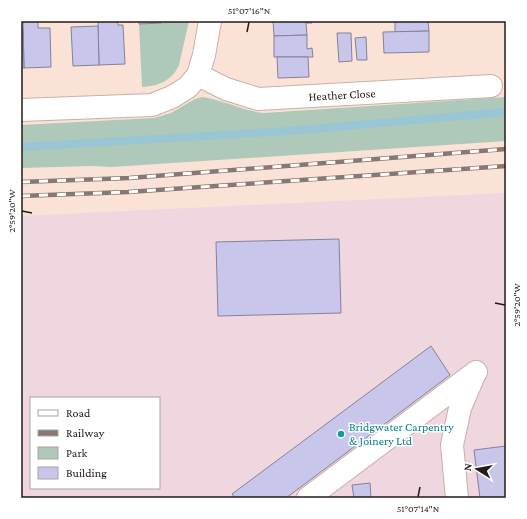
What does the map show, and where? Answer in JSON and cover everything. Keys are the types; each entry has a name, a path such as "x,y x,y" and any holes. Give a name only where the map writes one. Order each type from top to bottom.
{"street":[{"path":"21,110 152,105 172,98 188,87 198,75 204,55 210,21"},
{"name":"Heather Close","path":"198,75 226,89 258,99 491,86"},
{"path":"308,498 476,372 460,408 452,445 457,498"}],"shaded area":[{"path":"506,193 506,498 21,498 21,216"}],"green space":[{"path":"189,21 179,65 173,75 159,84 142,87 139,24"},
{"path":"202,97 264,113 506,97 506,141 112,167 92,166 21,168 21,125 154,118 171,113 195,99"}],"building":[{"path":"23,21 38,21 38,28 50,28 51,67 24,68"},
{"path":"98,21 117,21 118,25 123,25 125,64 99,65"},
{"path":"139,21 161,21 161,23 139,24"},
{"path":"273,21 312,21 312,23 306,23 307,35 274,36"},
{"path":"395,21 428,21 429,31 395,32"},
{"path":"98,26 99,65 73,66 71,27"},
{"path":"21,29 23,29 24,68 21,68"},
{"path":"429,31 429,52 384,53 383,32"},
{"path":"337,33 351,33 352,61 339,62"},
{"path":"307,35 307,49 312,48 313,57 274,57 274,36"},
{"path":"366,37 367,60 357,60 355,38"},
{"path":"277,57 308,57 309,77 278,78"},
{"path":"339,239 341,313 218,316 216,242"},
{"name":"Bridgwater Carpentry & Joinery Ltd","path":"431,346 450,375 286,498 235,498 232,494"},
{"path":"506,446 506,498 480,498 474,450"},
{"path":"370,483 371,498 354,498 352,485"}],"waterway":[{"path":"21,147 289,131 506,112"}],"railway":[{"path":"21,182 129,178 506,149"},
{"path":"21,196 128,192 506,166"}],"place":[{"name":"Bridgwater Carpentry & Joinery Ltd","path":"341,434"}]}
